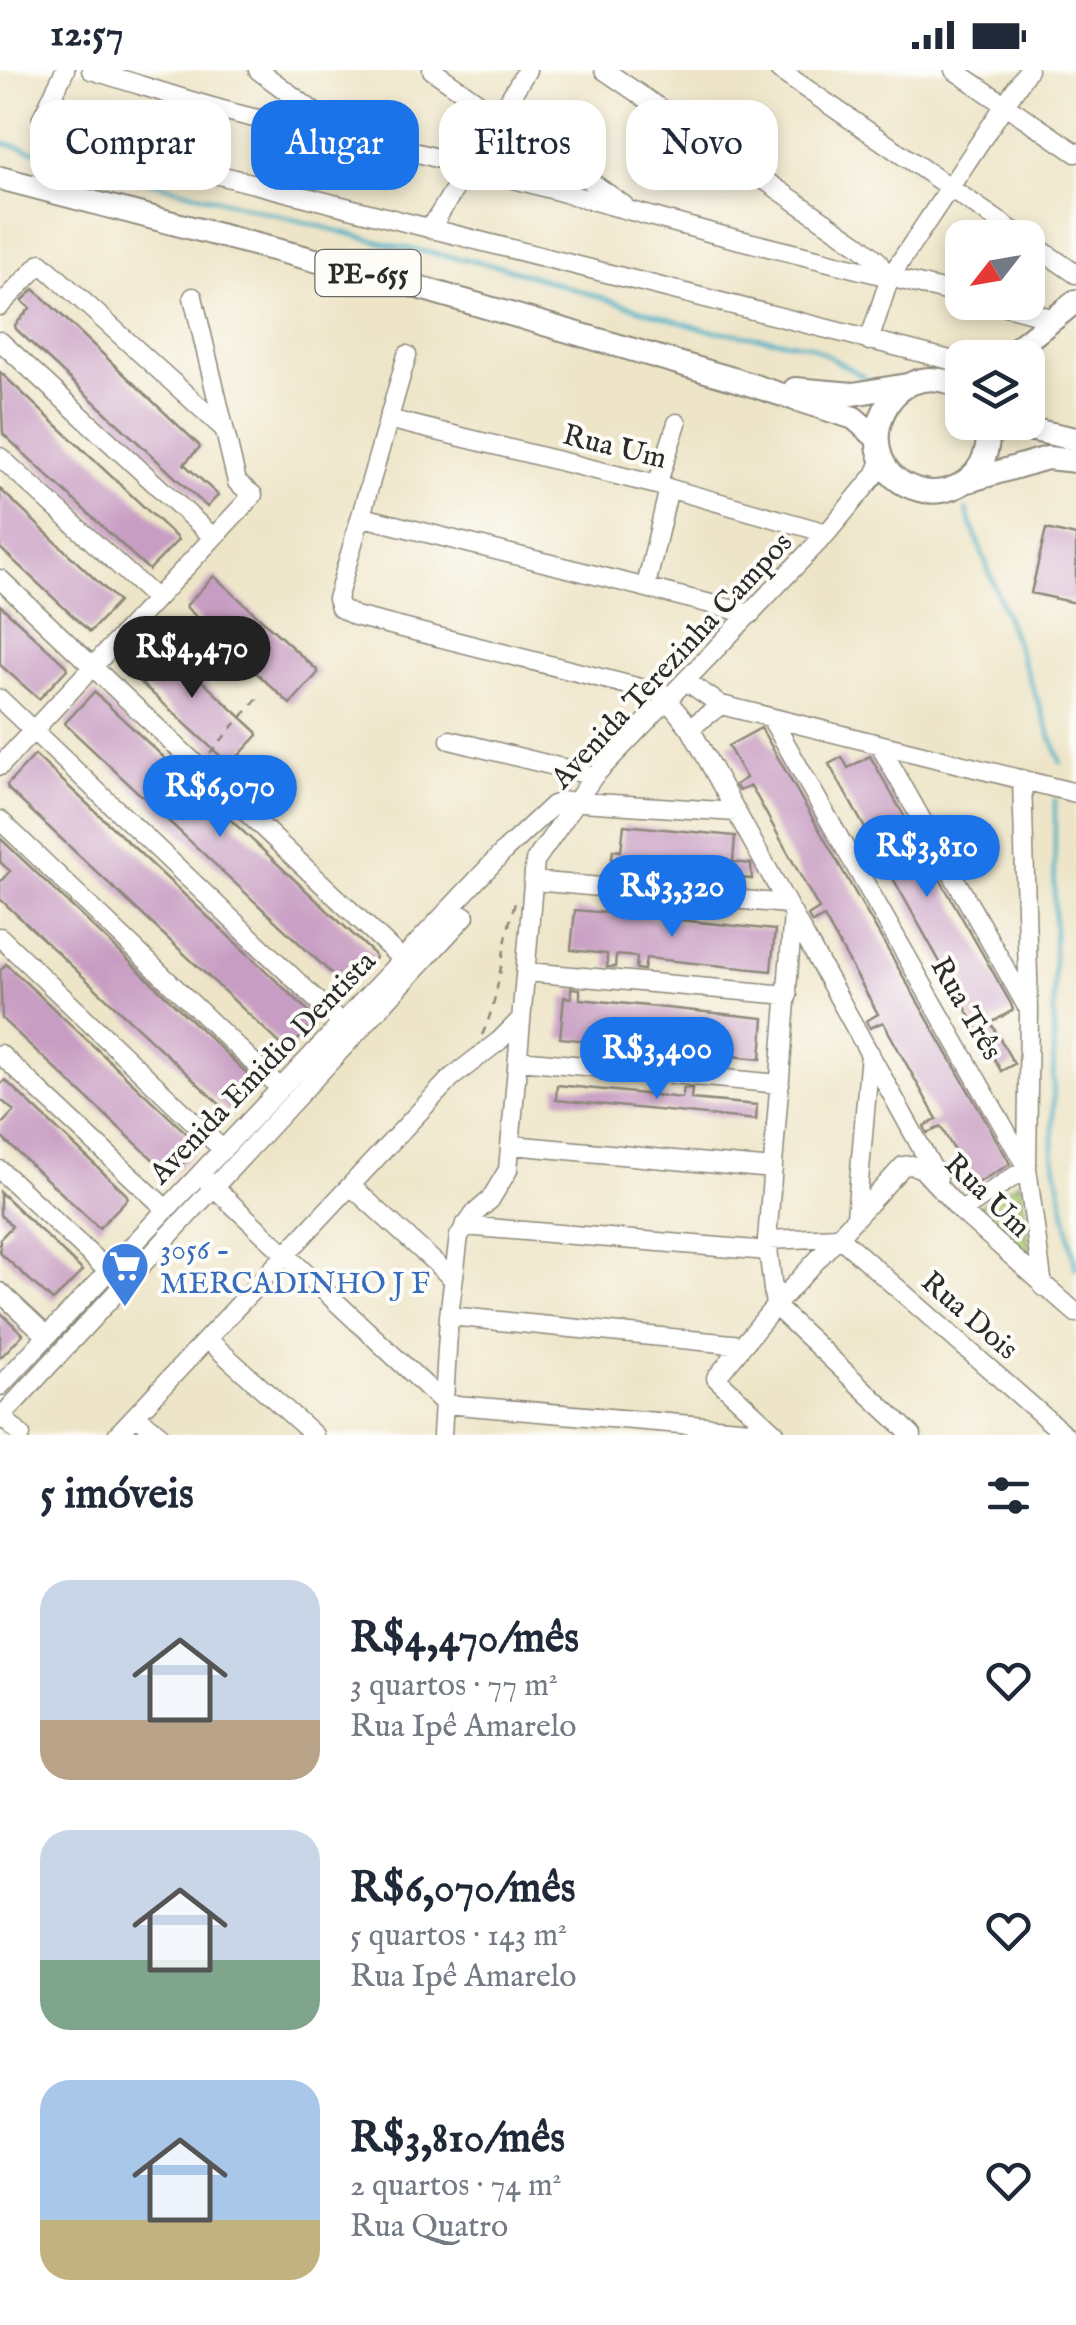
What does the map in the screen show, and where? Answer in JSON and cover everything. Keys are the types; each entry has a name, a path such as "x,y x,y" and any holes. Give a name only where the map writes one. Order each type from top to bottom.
{"main road":[{"name":"PE-655","path":"0,178 408,284 732,378 854,418 880,448"},
{"path":"1026,340 1076,301"},
{"name":"PE-655","path":"732,378 838,394 908,385"},
{"path":"945,379 908,385 887,404 878,424 880,448 898,480 934,492 1046,458 1076,460"},
{"path":"938,380 945,382"},
{"path":"1045,432 1076,439"},
{"path":"965,482 986,455 989,440"}],"street":[{"path":"65,70 42,118 48,129 57,134 945,359"},
{"path":"90,70 251,116"},
{"path":"258,70 299,100"},
{"path":"432,70 475,100"},
{"path":"507,100 527,70"},
{"path":"604,70 859,245 889,277"},
{"path":"779,70 998,220"},
{"path":"954,70 1076,154"},
{"path":"869,341 889,277 1028,70"},
{"path":"432,226 452,190"},
{"path":"555,190 945,291"},
{"path":"602,190 630,210"},
{"path":"1045,253 1076,274"},
{"path":"0,306 41,262 223,428"},
{"path":"0,766 253,495 237,482 192,298"},
{"path":"1045,316 1054,318"},
{"path":"0,341 213,537"},
{"path":"407,355 337,600 346,613 670,698 946,1192"},
{"name":"Rua Um","path":"388,420 833,525"},
{"path":"646,586 676,423"},
{"path":"833,525 874,474 880,448"},
{"path":"0,457 156,599"},
{"path":"833,525 883,482 898,480"},
{"path":"362,517 750,614"},
{"name":"Avenida Terezinha Campos","path":"464,1226 490,1200 508,1170 536,861 594,776 833,525"},
{"path":"0,579 408,965"},
{"path":"686,681 722,705 1076,794"},
{"path":"0,700 342,1024"},
{"path":"690,728 722,705"},
{"name":"Rua Três","path":"771,718 1027,1168"},
{"path":"450,740 594,776"},
{"path":"879,744 1029,1010"},
{"path":"1022,778 1029,1010 1027,1168 1043,1287"},
{"name":"Avenida Emidio Dentista","path":"0,1416 207,1180 408,965 506,849 553,806 563,801 574,802"},
{"path":"574,802 736,812"},
{"path":"0,820 280,1088"},
{"path":"506,849 536,861"},
{"path":"534,882 790,909"},
{"path":"790,909 788,995 768,1246 775,1306 912,1435"},
{"name":"Avenida Emidio Dentista","path":"0,1386 165,1208 207,1180 223,1150 342,1024 465,916"},
{"path":"0,938 223,1150"},
{"path":"527,972 788,995"},
{"path":"118,1435 451,1078 521,1020"},
{"path":"776,1434 716,1378 856,1217 870,1053"},
{"path":"0,1054 165,1208"},
{"path":"518,1060 780,1084"},
{"path":"512,1144 773,1169"},
{"name":"Rua Um","path":"856,1217 903,1166 922,1169 962,1212 1076,1313"},
{"path":"962,1212 1027,1168"},
{"path":"0,1170 108,1270"},
{"path":"207,1180 446,1404 776,1434"},
{"path":"351,1186 452,1279"},
{"path":"442,1435 448,1316 455,1252 464,1226 768,1246 839,1237"},
{"name":"Rua Dois","path":"839,1237 1064,1435"},
{"path":"0,1292 47,1336"},
{"path":"448,1316 742,1345"},
{"path":"207,1339 314,1435"},
{"path":"136,1414 160,1435"},
{"path":"0,1416 22,1435"}],"path":[{"path":"199,766 259,698"},
{"path":"482,1036 493,1007 504,940 517,898"}],"green space":[{"path":"1020,1181 1031,1261 975,1209"}],"building":[{"path":"34,289 198,444 200,447 184,464 218,495 207,507 16,329 15,325 30,308 22,301"},
{"path":"0,372 176,537 178,540 149,570 3,434"},
{"path":"0,489 118,602 90,632 0,548"},
{"path":"1046,529 1076,536 1076,603 1031,593"},
{"path":"214,576 317,670 290,704 186,606"},
{"path":"0,605 66,666 39,699 0,665"},
{"path":"154,637 257,732 230,765 126,668"},
{"path":"94,692 374,954 375,958 347,988 67,726 65,723"},
{"path":"761,728 1010,1164 974,1185 941,1127 927,1133 924,1126 937,1119 883,1022 870,1028 866,1021 878,1014 824,917 812,923 808,916 819,909 751,786 739,791 735,785 746,778 728,746"},
{"path":"35,755 315,1017 288,1051 8,789 7,785"},
{"path":"870,756 1011,1004 1013,1010 991,1023 1014,1064 1001,1071 829,764 842,757 848,768"},
{"path":"624,825 735,836 733,862 751,864 752,879 611,865 613,850 621,851"},
{"path":"0,838 257,1083 229,1113 0,899 0,882 10,871 0,862"},
{"path":"643,903 651,904 650,917 775,930 771,971 646,958 644,970 636,969 637,957 616,955 615,967 607,967 607,954 571,950 575,910 641,916"},
{"path":"6,964 197,1143 199,1146 171,1176 2,1019 0,971"},
{"path":"571,988 580,989 580,999 764,1018 761,1059 635,1046 633,1058 625,1057 626,1045 560,1038 564,997 571,998"},
{"path":"5,1080 126,1194 128,1198 99,1228 0,1136 0,1126 14,1111 0,1099 0,1085"},
{"path":"557,1085 682,1098 684,1088 692,1088 691,1099 757,1105 756,1120 556,1100"},
{"path":"0,1192 82,1271 53,1301 0,1253 0,1239 12,1226 0,1215"},
{"path":"0,1312 23,1334 0,1358"}],"waterway":[{"path":"0,142 395,246 503,267 703,329 809,345 864,377"},
{"path":"966,510 1061,763"},
{"path":"1055,799 1053,1152 1076,1269"}],"place":[{"name":"3056 - MERCADINHO J F","path":"125,1308"}]}
